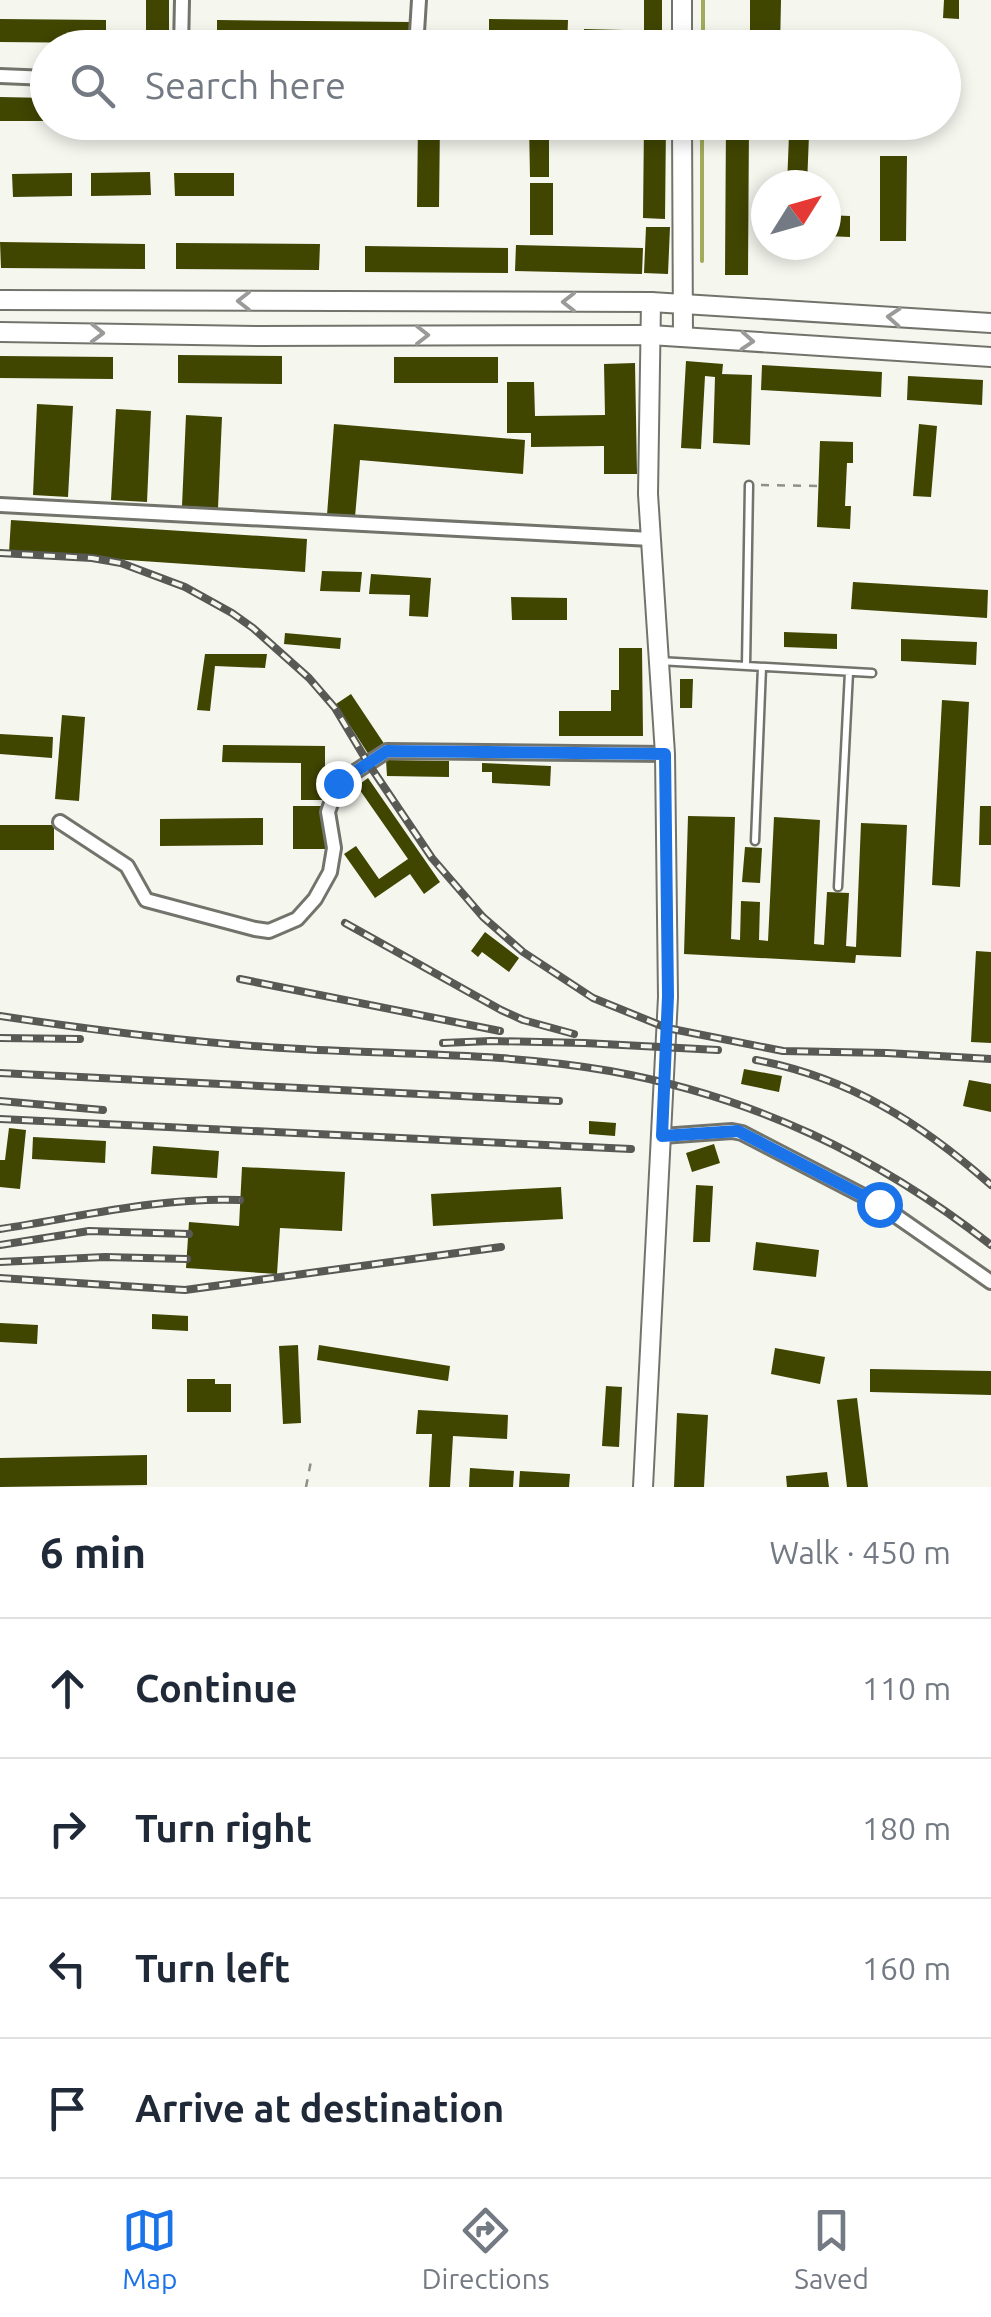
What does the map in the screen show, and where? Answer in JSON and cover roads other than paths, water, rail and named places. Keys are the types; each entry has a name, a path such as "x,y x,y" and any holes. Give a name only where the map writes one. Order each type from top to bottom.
{"main road":[{"path":"682,0 682,30"},
{"path":"682,140 682,337"},
{"path":"0,300 651,302 991,324"},
{"path":"643,1487 668,996 665,754 648,453 651,302"},
{"path":"0,332 650,335 991,358"}],"street":[{"path":"181,30 182,0"},
{"path":"417,30 418,0"},
{"path":"0,76 30,77"},
{"path":"0,505 651,539"},
{"path":"60,822 127,866 146,900 269,931 297,919 315,899 330,872 334,848 328,812 338,783 387,751 665,754"},
{"path":"662,1136 742,1133 879,1204 991,1282"}],"lane":[{"path":"746,666 749,484"},
{"path":"659,661 872,673"},
{"path":"755,841 762,667"},
{"path":"838,888 849,672"}],"waterway":[{"path":"703,0 703,30"},
{"path":"702,140 702,261"}],"railway":[{"path":"0,553 121,563 185,587 253,628 309,678 335,708 432,858 483,917 523,952 593,998 667,1028 783,1051 991,1059"},
{"path":"345,923 501,1010 574,1034"},
{"path":"240,979 500,1031"},
{"path":"0,1016 225,1044 533,1061 663,1082 764,1114 858,1157 991,1245"},
{"path":"0,1038 80,1039"},
{"path":"443,1043 584,1043 718,1050"},
{"path":"756,1060 823,1078 882,1106 938,1142 991,1185"},
{"path":"0,1073 559,1101"},
{"path":"0,1101 103,1110"},
{"path":"0,1119 631,1149"},
{"path":"0,1229 150,1205 240,1200"},
{"path":"0,1245 89,1231 189,1234"},
{"path":"0,1278 185,1290 501,1247"},
{"path":"0,1262 105,1257 187,1259"}]}
